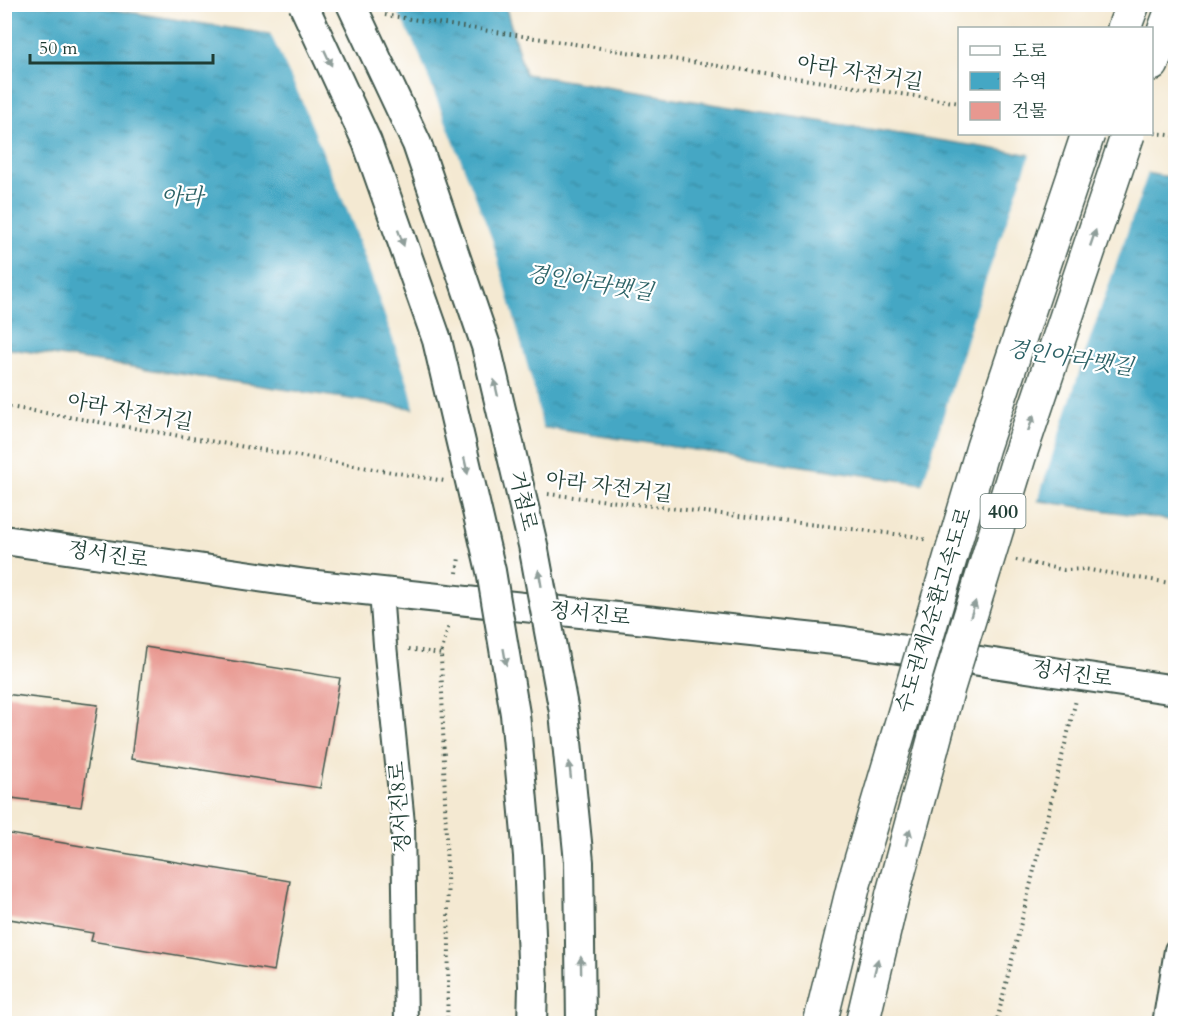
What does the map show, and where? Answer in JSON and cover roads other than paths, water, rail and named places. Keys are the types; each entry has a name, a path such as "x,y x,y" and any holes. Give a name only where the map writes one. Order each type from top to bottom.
{"highway":[{"path":"1124,27 1133,4"},
{"path":"1153,61 1174,4"},
{"name":"수도권제2순환고속도로","path":"820,1023 854,884 983,447 1088,135"},
{"name":"수도권제2순환고속도로","path":"862,1023 893,893 948,688 1019,457 1128,135"}],"street":[{"path":"303,4 366,141 437,340 491,571 514,714 527,844 532,986 531,1023"},
{"name":"거첨로","path":"364,9 417,144 486,346 533,545 564,712 578,850 581,1023"},
{"name":"정서진로","path":"4,540 307,584 843,641 1176,690"},
{"name":"정서진8로","path":"381,592 403,823 406,1023"},
{"path":"1164,1023 1176,950"}],"water":[{"name":"아라","path":"5,5 84,5 396,54 372,5 505,5 525,74 1175,178 1175,521 5,348"}],"water label":[{"name":"경인아라뱃길","path":"590,283"},
{"name":"경인아라뱃길","path":"1070,358"}]}
